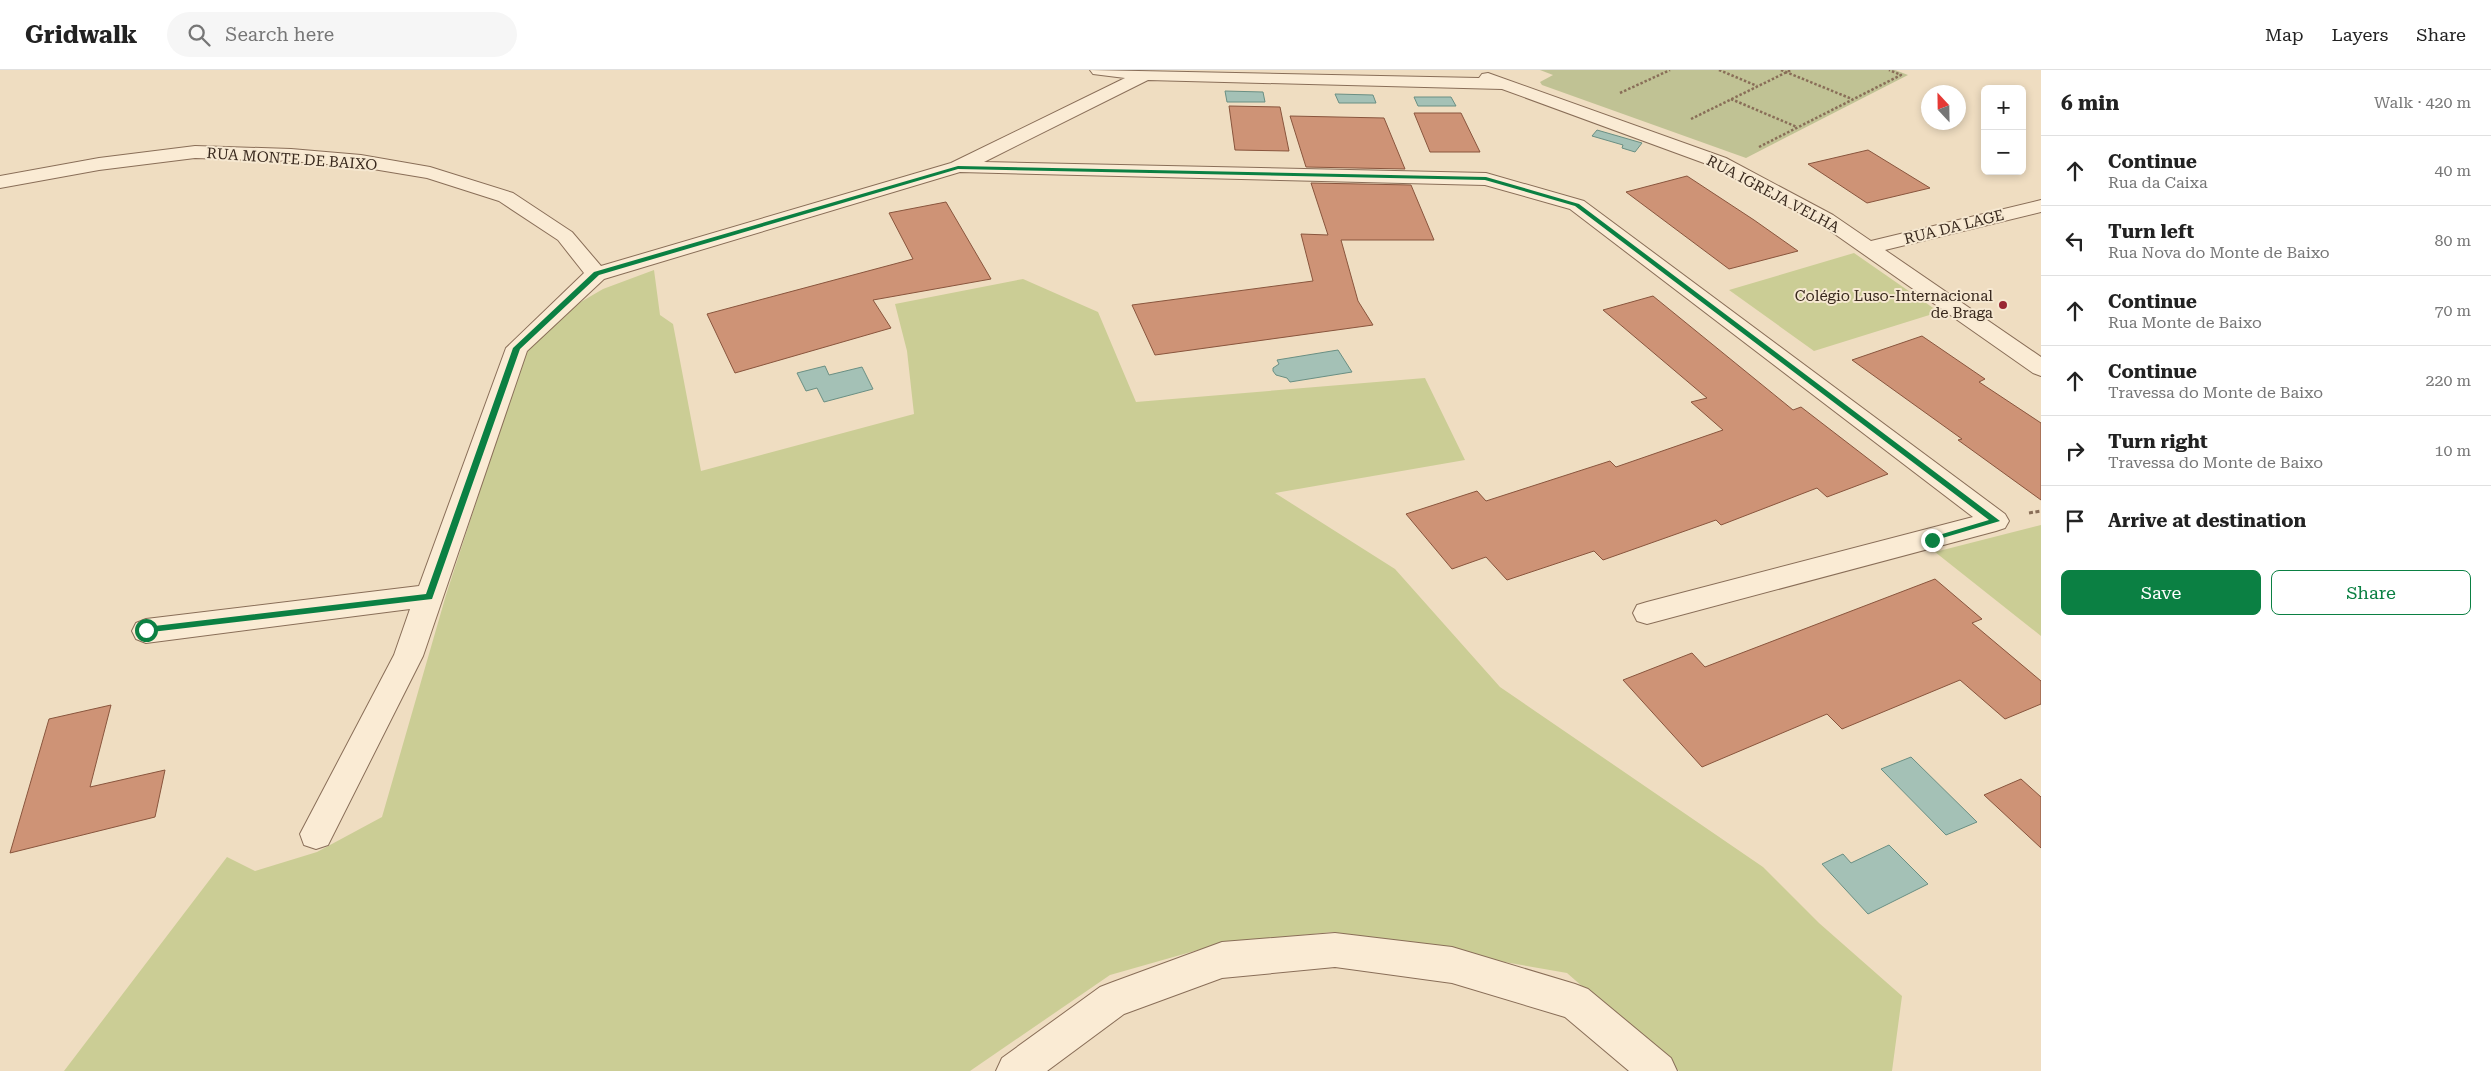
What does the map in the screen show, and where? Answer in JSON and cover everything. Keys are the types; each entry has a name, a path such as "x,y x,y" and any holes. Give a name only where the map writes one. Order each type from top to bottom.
{"street":[{"path":"1099,70 1145,75 1505,84"},
{"name":"RUA IGREJA VELHA","path":"1466,70 1719,162 1826,219 2041,368"},
{"path":"316,834 408,656 517,348 596,274 958,167 1145,75"},
{"name":"RUA MONTE DE BAIXO","path":"0,182 99,164 195,152 291,155 362,161 430,173 506,197 565,236 596,274"},
{"path":"958,167 1486,179 1577,205 1996,521 1647,613"},
{"name":"RUA DA LAGE","path":"1867,248 2041,206"},
{"path":"146,630 429,596"},
{"path":"1015,1071 1113,1000 1222,960 1335,950 1452,965 1575,1002 1658,1071"}],"path":[{"path":"1613,97 1670,70"},
{"path":"1719,70 1757,86"},
{"path":"1781,70 1852,99"},
{"path":"1683,123 1791,70"},
{"path":"1753,150 1900,75 1889,70"},
{"path":"1731,99 1797,127"}],"green space":[{"path":"1540,70 1895,70 1908,75 1746,158 1542,85 1540,82 1553,75"},
{"path":"1854,253 1939,312 1814,351 1729,290"},
{"path":"654,270 660,315 673,324 701,471 914,414 907,351 895,304 1023,279 1098,312 1136,402 1425,378 1465,460 1275,493 1395,569 1500,687 1763,867 1819,923 1902,996 1892,1071 1679,1071 1567,973 1332,932 1219,944 1110,975 970,1071 64,1071 227,857 255,871 317,852 382,817 446,595 526,349 562,313 603,289"},
{"path":"2041,525 2041,636 1935,552"}],"shaded area":[{"path":"1225,91 1263,92 1265,102 1227,102"},
{"path":"1335,94 1373,95 1376,103 1339,103"},
{"path":"1414,97 1451,97 1456,106 1418,106"},
{"path":"1597,130 1642,143 1635,152 1622,148 1623,145 1592,136"},
{"path":"1338,350 1352,372 1290,382 1287,378 1276,375 1273,371 1273,368 1279,364 1277,360"},
{"path":"825,366 829,375 862,367 873,389 824,402 817,388 806,391 797,373"},
{"path":"1911,757 1977,822 1946,835 1881,769"},
{"path":"1889,845 1928,884 1868,914 1822,864 1843,854 1851,863"}],"building":[{"path":"1229,106 1280,107 1289,151 1235,150"},
{"path":"1414,113 1461,113 1480,152 1430,152"},
{"path":"1290,116 1384,118 1405,169 1306,167"},
{"path":"1868,150 1930,188 1867,203 1808,164"},
{"path":"1687,176 1798,251 1729,269 1626,192"},
{"path":"1311,183 1411,185 1434,240 1341,240 1358,301 1373,325 1155,355 1132,305 1313,281 1301,234 1328,235"},
{"path":"946,202 991,279 873,300 891,328 735,373 707,314 913,259 889,213"},
{"path":"1653,296 1793,410 1801,407 1888,474 1827,497 1817,488 1721,525 1716,520 1603,560 1594,551 1507,580 1486,557 1452,569 1406,514 1477,491 1486,501 1610,461 1616,467 1723,430 1691,402 1707,398 1603,310"},
{"path":"1922,336 1985,379 1979,382 2041,423 2041,500 1958,440 1962,439 1852,360"},
{"path":"1935,579 1982,619 1972,623 2041,681 2041,704 2005,719 1960,680 1842,729 1827,714 1702,767 1623,680 1692,653 1705,667"},
{"path":"111,705 90,787 165,770 155,817 10,853 49,719"},
{"path":"2021,779 2041,797 2041,848 1984,795"}],"place":[{"name":"Colégio Luso-Internacional de Braga","path":"2003,305"}],"route":[{"path":"146,630 429,596 517,348 596,274 800,212 958,167 1486,179 1577,205 1996,521 1932,540"}]}
